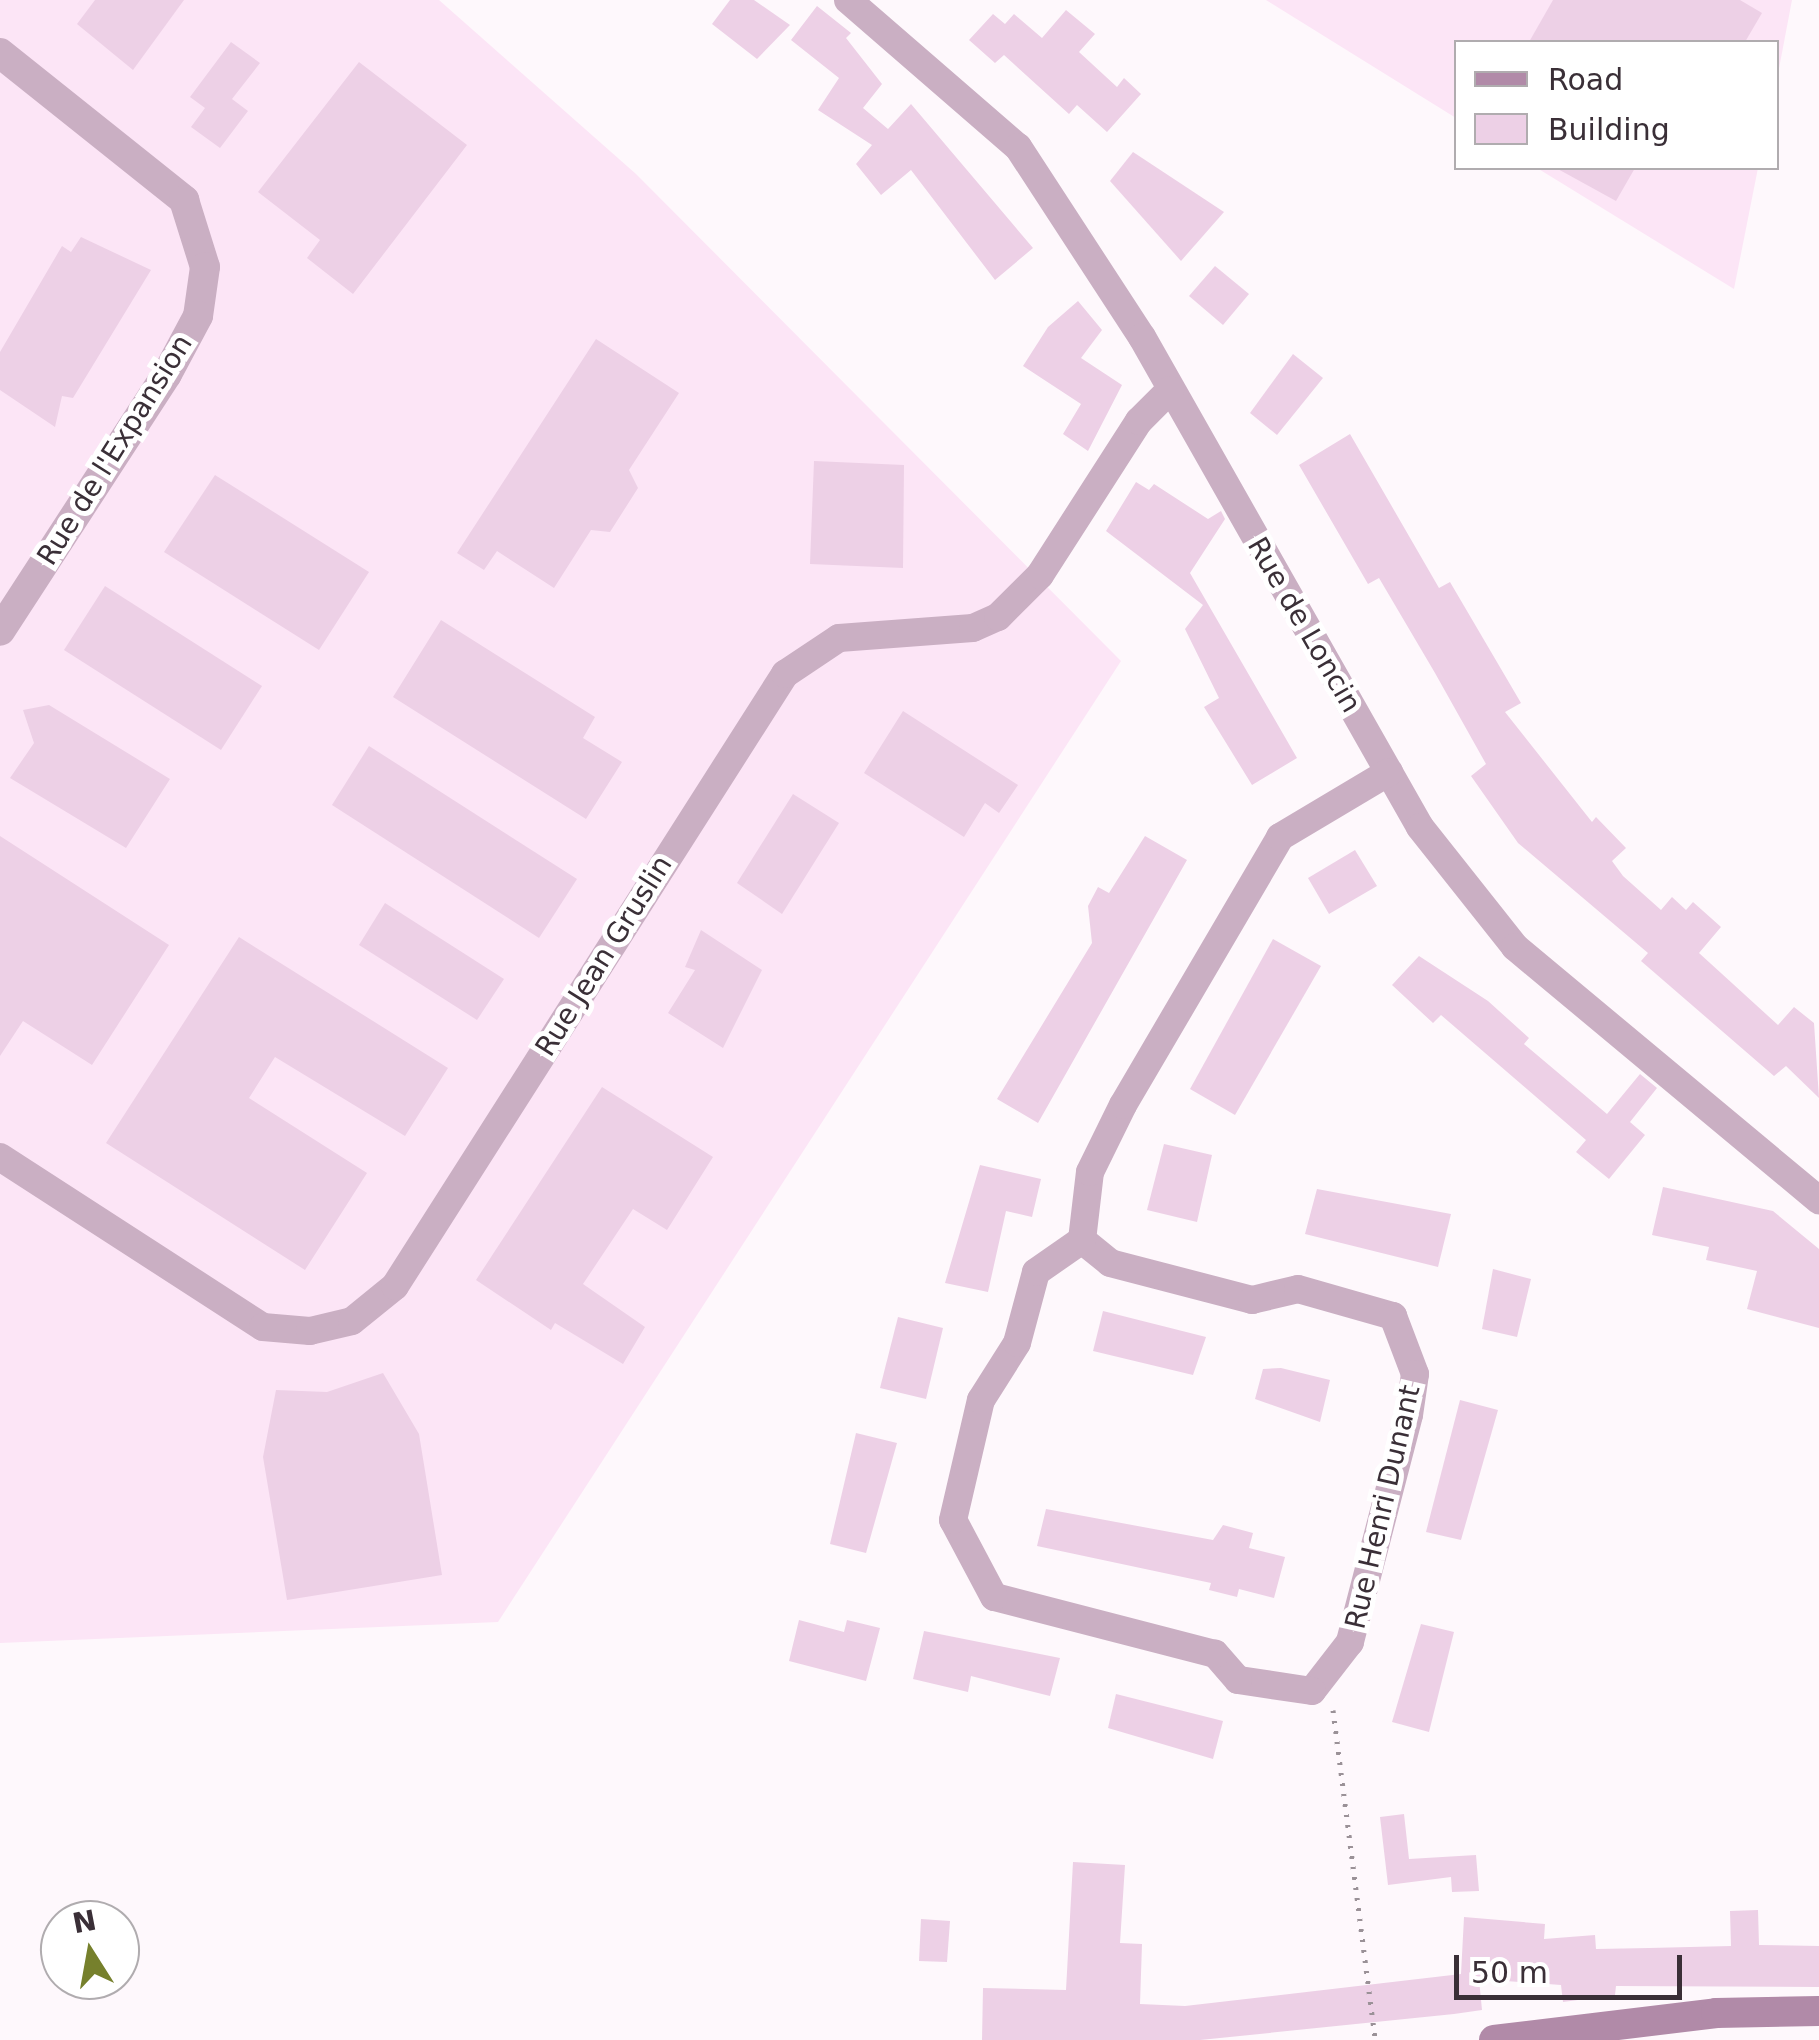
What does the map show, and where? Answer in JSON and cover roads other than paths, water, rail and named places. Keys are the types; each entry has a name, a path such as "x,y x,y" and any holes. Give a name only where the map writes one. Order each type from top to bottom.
{"main road":[{"path":"1494,2040 1716,2013 1819,2011"}],"street":[{"name":"Rue de Loncin","path":"848,0 1018,147 1170,390 1420,827 1515,947 1819,1200"},
{"name":"Rue de l'Expansion","path":"0,53 184,200 205,267 198,316 167,374 0,631"},
{"name":"Rue Jean Gruslin","path":"0,1157 263,1327 310,1331 352,1321 396,1286 785,674 839,638 973,628 998,617 1040,575 1139,421 1170,390"},
{"path":"1082,1240 1090,1172 1106,1138 1280,838 1389,772"},
{"name":"Rue Henri Dunant","path":"1082,1240 1110,1262 1252,1300 1298,1289 1393,1316 1416,1374 1409,1415 1350,1642 1312,1691 1238,1680 1215,1654 994,1597 953,1520 981,1400 1017,1343 1036,1272 1082,1240"}]}
